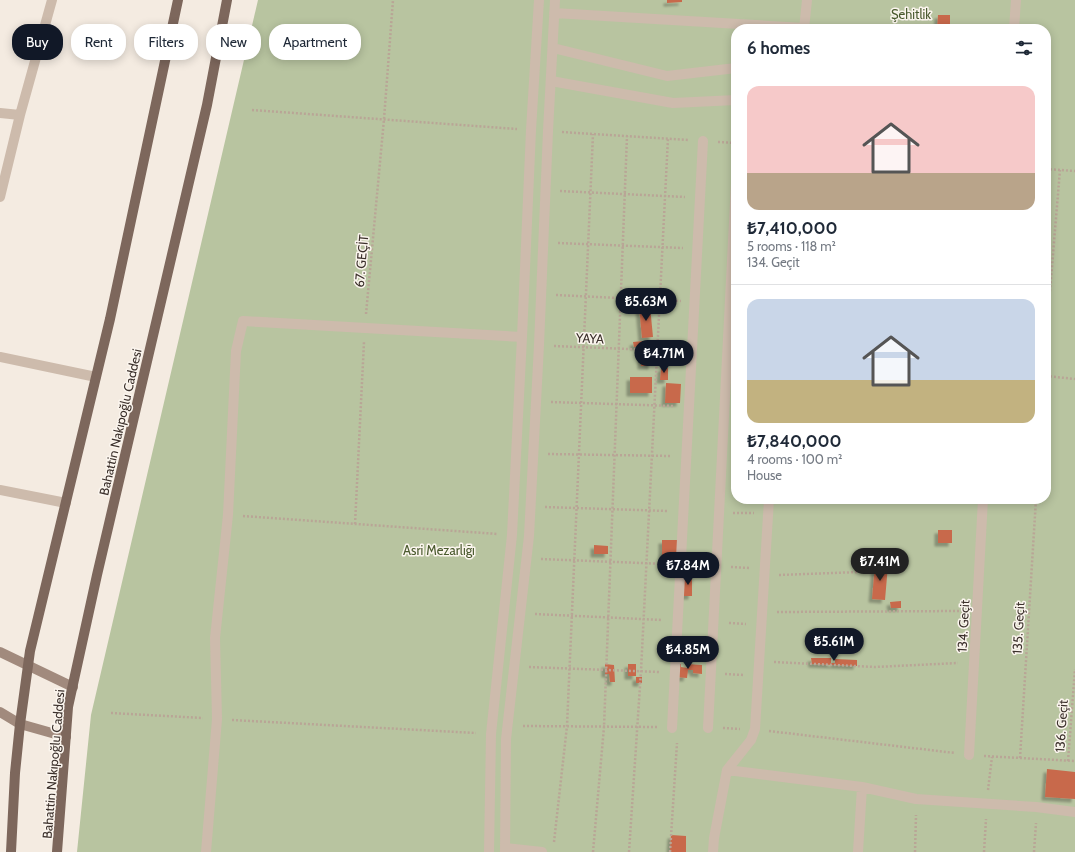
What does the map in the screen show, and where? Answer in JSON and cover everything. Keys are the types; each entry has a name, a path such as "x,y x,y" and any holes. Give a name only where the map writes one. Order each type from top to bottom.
{"main road":[{"path":"10,852 20,724 32,643 112,311 178,0"},
{"name":"Bahattin Nakıpoğlu Caddesi","path":"58,852 68,707 97,575 207,105 227,0"},
{"path":"0,652 73,687"},
{"path":"0,712 20,724 66,737"}],"street":[{"path":"0,197 20,115 52,0"},
{"path":"488,852 491,734 512,535 531,130 539,0"},
{"path":"542,852 505,850 506,739 530,536 555,0"},
{"path":"804,24 807,0"},
{"path":"1014,24 1016,0"},
{"path":"554,13 737,24"},
{"path":"552,48 667,76 731,69"},
{"path":"551,81 673,103 731,100"},
{"path":"0,113 20,115"},
{"path":"672,728 694,302 704,141"},
{"path":"708,728 731,280"},
{"path":"206,852 217,719 215,638 228,515 236,351 243,321 522,337"},
{"path":"0,357 96,377"},
{"path":"0,490 66,503"},
{"path":"713,852 714,838 727,770 751,740 755,729 769,504"},
{"name":"134. Geçit","path":"969,755 983,504"},
{"path":"727,770 862,787 916,799 1036,807 1075,812"},
{"path":"858,852 862,787"}],"path":[{"name":"67. GEÇİT","path":"355,524 365,328 384,120 393,0"},
{"path":"252,110 531,130"},
{"path":"548,131 731,143"},
{"path":"554,844 567,726 593,134"},
{"path":"593,852 604,727 607,670 627,136"},
{"path":"629,852 638,727 650,510 668,138"},
{"path":"1051,169 1075,171"},
{"path":"1051,279 1060,170"},
{"path":"546,191 700,198"},
{"path":"544,242 698,249"},
{"path":"541,295 694,302"},
{"name":"YAYA","path":"539,346 692,352"},
{"path":"1051,377 1075,379"},
{"path":"536,402 689,406"},
{"path":"534,454 687,456"},
{"name":"135. Geçit","path":"1020,758 1036,504"},
{"path":"531,506 684,511"},
{"path":"719,512 768,514"},
{"path":"228,515 512,535"},
{"path":"527,558 681,565"},
{"path":"716,566 764,572 859,572"},
{"path":"762,612 977,611"},
{"path":"521,613 678,621"},
{"path":"713,622 761,625"},
{"path":"759,662 875,667 974,662"},
{"path":"515,666 675,672"},
{"name":"136. Geçit","path":"1068,761 1075,669"},
{"path":"711,674 758,676"},
{"path":"111,713 491,734"},
{"path":"508,725 678,728 670,852"},
{"path":"708,728 755,729 969,755 1075,761"},
{"path":"915,852 916,799"},
{"path":"1034,852 1036,807"}],"green space":[{"name":"Asri Mezarlığı","path":"258,0 1075,0 1075,852 77,852 91,715 244,60 261,60 261,24 252,24"}],"building":[{"path":"667,0 682,0 682,2 667,3"},
{"path":"938,15 950,15 950,24 937,24"},
{"path":"650,306 653,337 642,338 639,307"},
{"path":"643,341 643,346 634,347 633,342"},
{"path":"641,355 652,355 652,366 641,366"},
{"path":"661,368 668,368 668,380 660,380"},
{"path":"630,377 652,377 652,393 630,393"},
{"path":"666,383 681,384 680,403 665,403"},
{"path":"938,530 952,530 952,543 938,543"},
{"path":"662,540 677,540 677,558 662,558"},
{"path":"594,545 608,546 608,554 594,554"},
{"path":"875,564 888,565 885,600 872,599"},
{"path":"692,575 692,596 683,596 683,576"},
{"path":"901,601 901,608 891,608 890,602"},
{"path":"811,658 831,658 831,663 835,663 835,659 857,660 857,666 812,664"},
{"path":"605,664 614,665 615,682 610,682 609,674 605,674"},
{"path":"628,664 636,664 636,676 628,676"},
{"path":"676,664 681,664 681,667 687,668 687,664 702,665 702,674 693,673 693,670 688,670 687,678 676,677"},
{"path":"636,677 642,677 642,683 636,683"},
{"path":"1047,769 1075,772 1075,799 1045,797"},
{"path":"671,835 686,836 686,852 670,852"}],"park label":[{"name":"Şehitlik","path":"911,14"}]}
